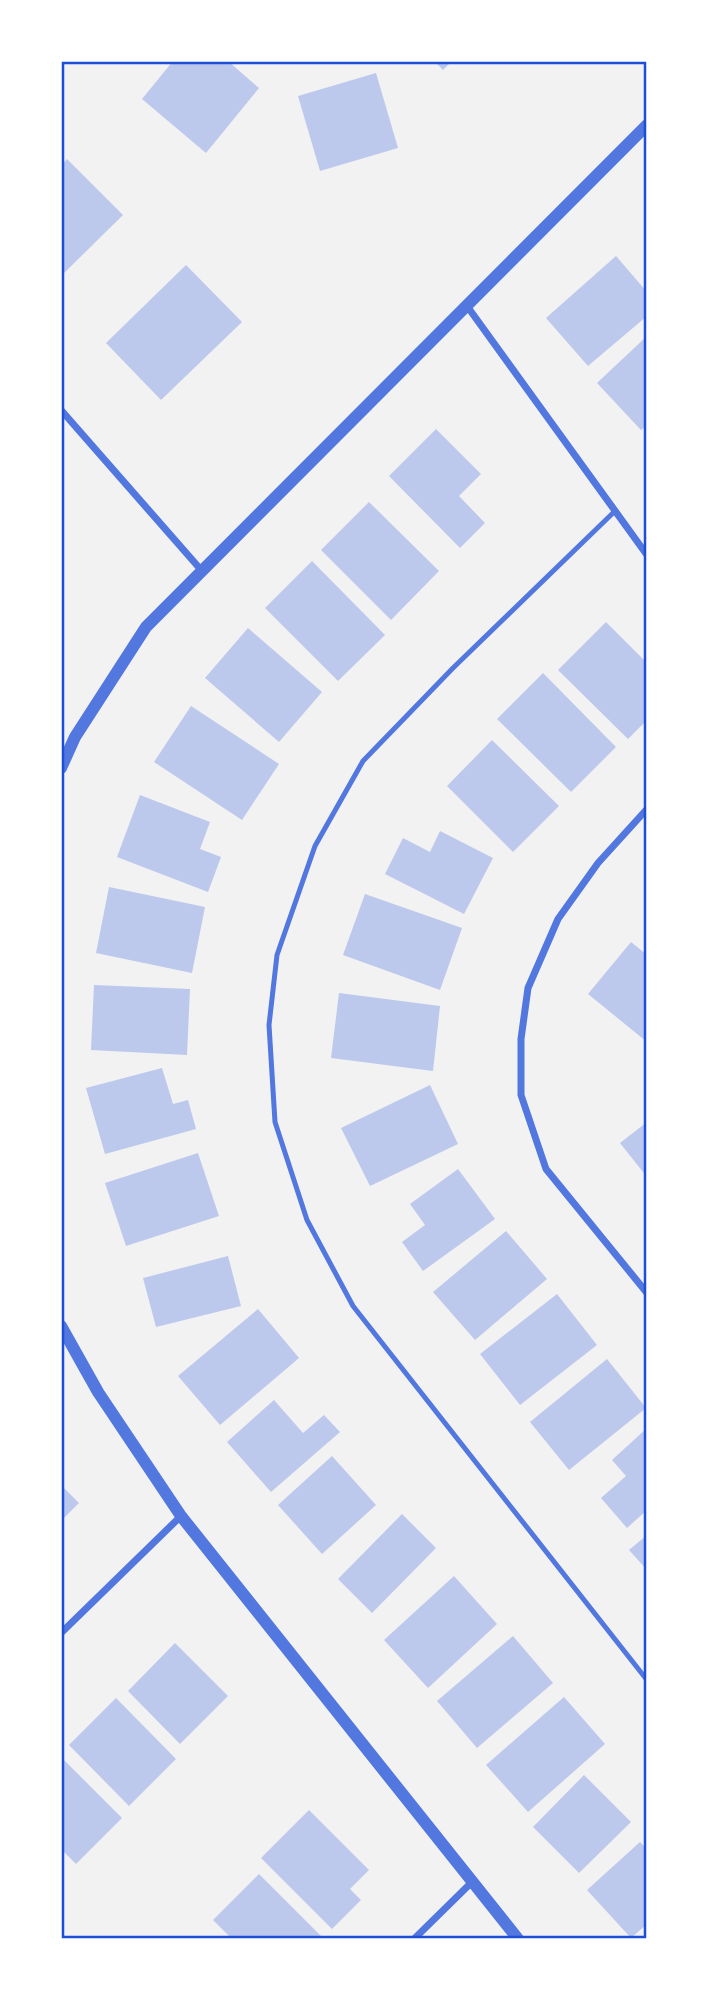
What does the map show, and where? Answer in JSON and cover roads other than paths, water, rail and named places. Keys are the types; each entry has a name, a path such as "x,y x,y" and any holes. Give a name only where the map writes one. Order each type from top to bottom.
{"street":[{"path":"61,768 75,737 146,626 647,125"},
{"path":"467,306 647,555"},
{"path":"61,410 202,571"},
{"path":"647,809 598,863 558,919 528,988 521,1039 520,1095 546,1169 647,1293"},
{"path":"61,1325 98,1392 181,1516 517,1939"},
{"path":"61,1633 181,1516"},
{"path":"414,1939 471,1882"}],"lane":[{"path":"615,511 453,668 363,761 315,846 277,955 269,1025 275,1122 307,1220 353,1306 647,1679"}]}
